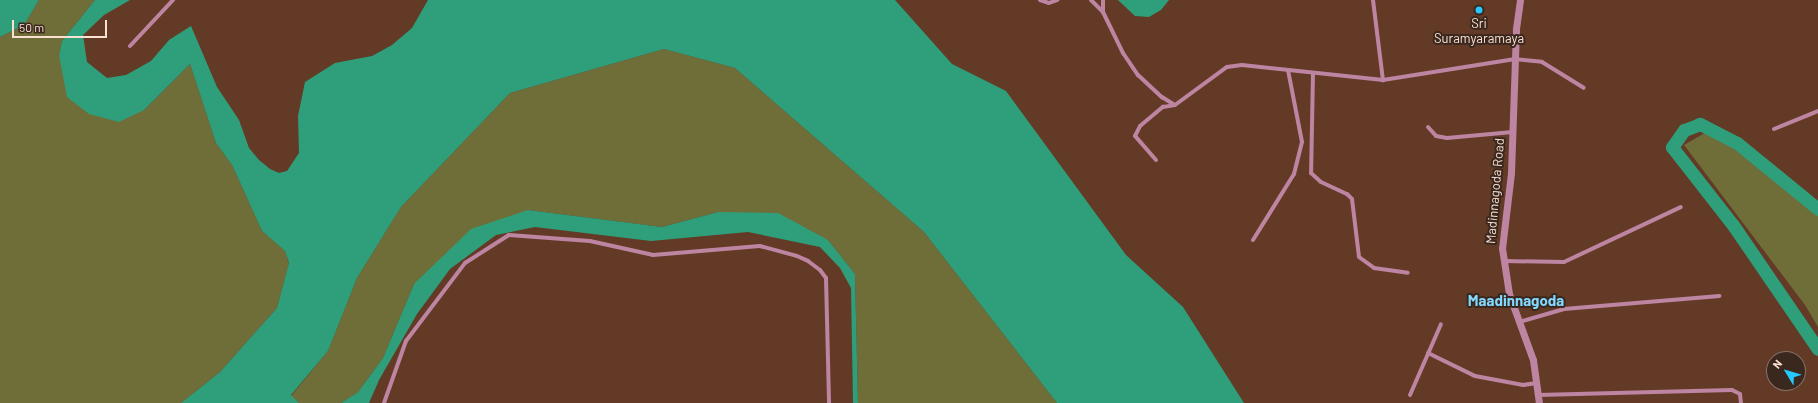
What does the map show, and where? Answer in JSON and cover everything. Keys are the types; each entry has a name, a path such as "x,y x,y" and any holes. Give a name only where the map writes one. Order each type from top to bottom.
{"street":[{"path":"130,46 173,0"},
{"path":"1040,0 1049,3 1057,0"},
{"path":"1091,0 1103,12 1123,53 1138,76 1162,97 1175,105"},
{"path":"1103,0 1103,12"},
{"path":"1373,0 1383,80"},
{"name":"Madinnagoda Road","path":"1520,0 1516,30 1511,173 1502,248 1509,294 1533,360 1539,403"},
{"path":"1156,160 1135,136 1140,126 1163,107 1175,105 1227,67 1242,65 1383,80 1515,59 1542,62 1584,88"},
{"path":"1253,240 1294,174 1302,142 1288,70"},
{"path":"1312,73 1311,173 1321,182 1347,194 1352,199 1359,257 1374,268 1408,273"},
{"path":"1774,129 1818,111"},
{"path":"1428,127 1436,136 1447,138 1512,132"},
{"path":"1504,261 1564,262 1681,207"},
{"path":"384,403 406,341 465,263 509,235 590,241 653,255 760,246 797,256 808,261 820,270 826,278 829,403"},
{"path":"1519,322 1564,309 1719,296"},
{"path":"1410,395 1441,324"},
{"path":"1428,354 1475,376 1523,385 1537,383"},
{"path":"1538,395 1732,390 1740,394 1741,403"}],"shaded area":[{"path":"0,0 39,0 24,25 0,37"},
{"path":"39,0 95,0 62,41 59,55 144,110 190,64 216,143 232,165 262,231 285,251 289,264 277,308 220,372 181,403 0,403 0,37 24,25"},
{"path":"95,0 130,0 104,15 83,35 87,62 107,78 126,75 151,61 169,40 191,26 217,87 239,120 249,148 259,160 270,169 279,173 287,171 299,153 298,116 305,82 335,63 372,56 392,45 412,28 428,0 895,0 952,64 1006,91 1126,255 1183,307 1244,403 1057,403 924,232 735,68 664,49 510,93 401,207 357,278 328,351 291,395 299,403 181,403 220,372 277,308 289,263 285,251 262,231 232,165 216,143 190,64 144,110 119,122 89,114 67,97 59,55 62,41"},
{"path":"1118,0 1169,0 1161,10 1149,17 1135,16"},
{"path":"664,49 735,68 924,232 1057,403 858,403 855,274 828,240 718,212 662,227 528,210 414,284 383,358 358,392 341,403 299,403 291,396 328,351 357,278 401,207 510,93"},
{"path":"1710,130 1818,214 1818,327 1805,305 1684,145"},
{"path":"528,210 662,227 718,212 778,213 828,240 855,274 858,403 853,403 851,288 840,268 820,247 748,232 651,241 535,227 496,235 450,269 417,314 379,380 369,403 341,403 358,392 383,358 414,284 471,229"}],"waterway":[{"path":"1818,209 1737,143 1700,124 1684,130 1672,147 1733,225 1818,349"}],"place":[{"name":"Sri Suramyaramaya","path":"1479,10"}],"district":[{"name":"Maadinnagoda","path":"1516,301"}]}
